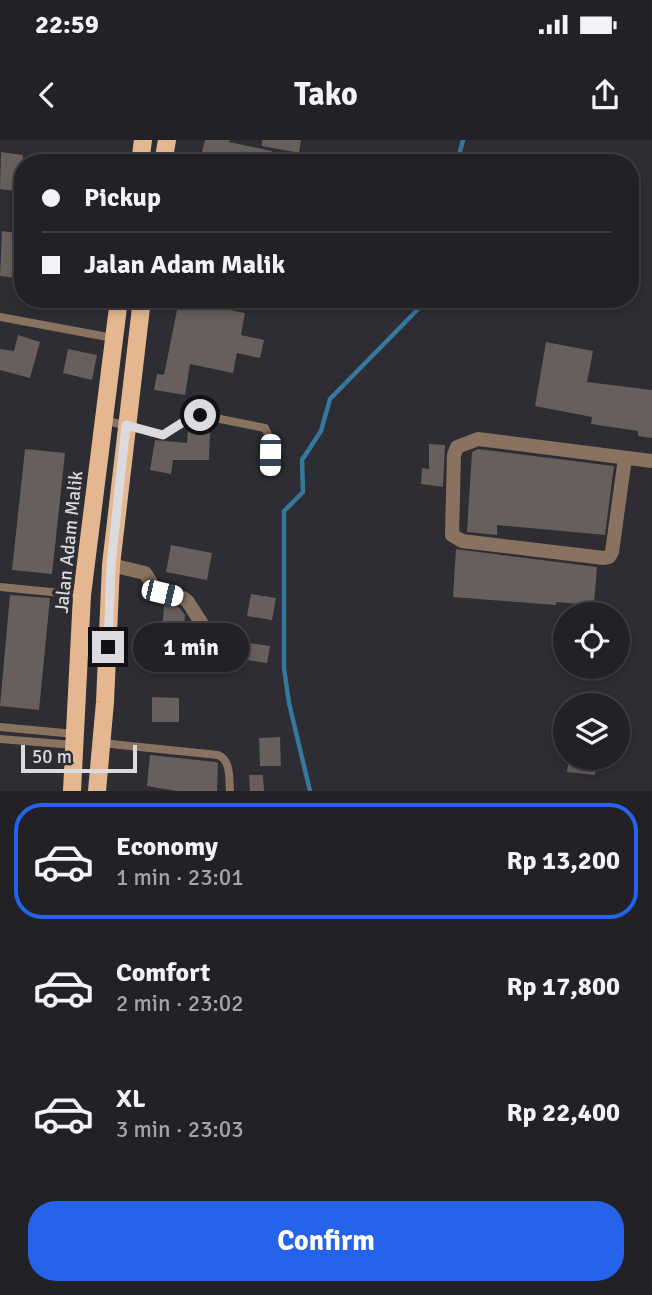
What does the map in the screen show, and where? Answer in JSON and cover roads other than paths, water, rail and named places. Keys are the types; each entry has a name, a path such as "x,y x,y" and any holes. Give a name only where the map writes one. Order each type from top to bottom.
{"main road":[{"name":"Jalan Adam Malik","path":"72,791 82,595 117,308"},
{"path":"97,791 105,702 111,565 141,308"}],"street":[{"path":"625,458 612,552 609,557 462,541 452,535 454,455 457,447 466,442 478,439 652,461"},
{"path":"111,565 145,573 157,592 183,598 188,602 225,660"}],"lane":[{"path":"0,317 113,338"},
{"path":"104,420 163,435 188,419 200,415 265,428 270,439 270,471"},
{"path":"0,587 82,595"},
{"path":"0,727 39,731 75,740"},
{"path":"37,742 39,731"},
{"path":"0,740 75,740"},
{"path":"101,743 224,757 230,791"}],"waterway":[{"path":"459,154 463,140"},
{"path":"310,791 289,703 284,668 284,511 303,492 302,460 321,431 330,399 419,308"}]}
